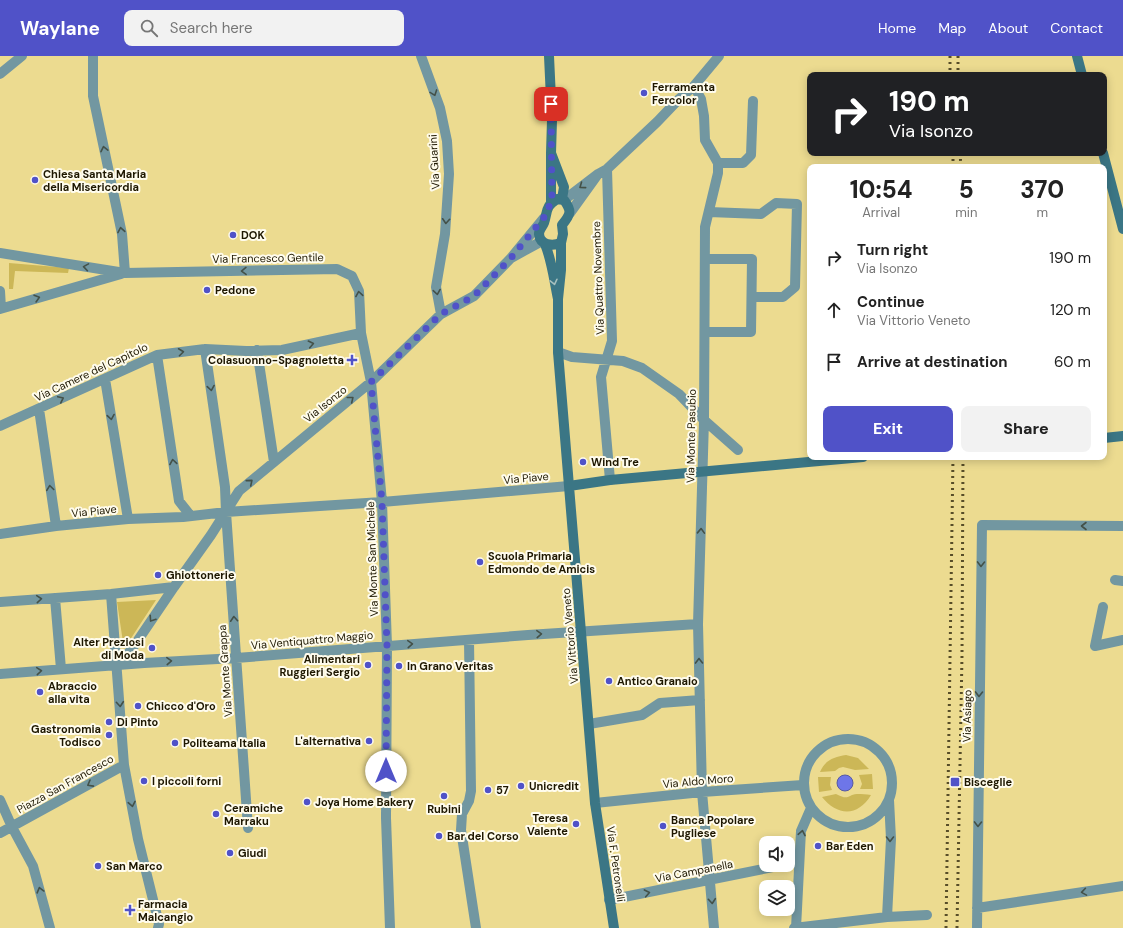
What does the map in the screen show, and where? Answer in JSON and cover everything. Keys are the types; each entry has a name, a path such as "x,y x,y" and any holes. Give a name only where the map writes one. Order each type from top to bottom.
{"street":[{"path":"0,74 22,56"},
{"path":"92,56 93,96 122,234 125,273"},
{"name":"Via Guarini","path":"421,56 440,108 447,141 449,174 445,234 436,287 441,314"},
{"path":"549,56 552,120 552,203"},
{"path":"561,243 553,245 543,242 539,234 544,223 546,210 557,199 563,199 598,174 608,169 694,86 720,56"},
{"path":"1077,56 1081,72"},
{"path":"694,86 701,99 704,116 705,140 718,163 743,163 751,155 753,101"},
{"path":"551,153 564,187 563,199 570,212"},
{"name":"Via Monte Pasubio","path":"714,928 702,792 698,624 704,420 705,226 718,173 718,163"},
{"path":"1107,168 1123,229"},
{"name":"Via Quattro Novembre","path":"608,169 612,341 602,377 610,480"},
{"path":"570,212 598,174"},
{"path":"709,212 761,214 776,203 798,204 795,287 783,297 752,297"},
{"name":"Via Vittorio Veneto","path":"570,212 568,218 562,225 563,234 561,243 561,270 558,299 558,352 595,803"},
{"name":"Via Isonzo","path":"117,666 132,649 211,535 239,491 371,382 441,314 474,296 511,258 545,216"},
{"name":"Via Vittorio Veneto","path":"543,242 550,256 558,299"},
{"name":"Via Isonzo","path":"511,258 543,242"},
{"path":"0,253 125,273"},
{"path":"705,259 752,259 751,332 705,332"},
{"name":"Via Francesco Gentile","path":"125,273 337,269 352,276 359,291 361,333 371,382"},
{"path":"0,291 0,308 125,273"},
{"name":"Via Camere del Capitolo","path":"0,426 157,355 205,349 282,350 361,333"},
{"name":"Via Monte Grappa","path":"205,349 225,487 248,828"},
{"path":"257,350 274,462"},
{"path":"558,352 572,356 623,361 642,368 679,394 704,420 738,450"},
{"path":"157,355 179,500 190,515"},
{"path":"105,379 128,519"},
{"name":"Via Monte San Michele","path":"371,382 382,502 387,646 386,818 390,928"},
{"path":"39,409 56,526"},
{"path":"1107,438 1123,436"},
{"name":"Via Piave","path":"0,534 56,526 128,519 183,517 226,512 382,502 569,486 610,480 828,460"},
{"name":"Via Asiago","path":"976,928 982,525 1123,526"},
{"path":"0,602 111,594 174,587"},
{"path":"111,594 124,765"},
{"path":"55,598 60,669"},
{"path":"1103,607 1096,646 1123,640"},
{"name":"Via Ventiquattro Maggio","path":"0,674 698,624"},
{"path":"469,640 471,792 462,814 461,830 476,928"},
{"path":"589,724 642,715 660,703 700,700"},
{"path":"887,917 891,839 889,800 892,785 890,771 883,757 872,746 857,740 840,739 826,745 813,755 805,771 803,785 811,808 820,818 832,825 846,828 859,826 872,821 882,812 889,800"},
{"name":"Piazza San Francesco","path":"0,833 124,765 142,854 159,924 158,928"},
{"name":"Via Aldo Moro","path":"595,803 702,792 803,785"},
{"path":"0,800 12,827 33,866 50,928"},
{"name":"Via F. Petronelli","path":"595,803 614,928"},
{"path":"811,808 801,831 795,928 887,917 927,915"},
{"path":"795,863 800,862"},
{"name":"Via Campanella","path":"609,900 759,870"},
{"path":"977,908 1123,886"}],"shaded area":[{"path":"9,263 69,268 68,273 15,271 13,289 9,289"},
{"path":"156,600 124,649 117,602"},
{"path":"846,755 858,758 869,769 855,770 843,767 835,771 820,772 824,765 830,760"},
{"path":"872,774 873,789 860,789 862,784 859,775"},
{"path":"842,775 848,775 853,780 851,789 848,791 842,791 837,786 837,780"},
{"path":"818,777 831,777 830,785 832,790 819,792"},
{"path":"836,794 846,797 857,794 871,795 860,807 854,810 841,811 834,808 822,797"}],"railway":[{"path":"950,56 950,72"},
{"path":"958,56 958,72"},
{"path":"953,156 953,164"},
{"path":"960,156 961,164"},
{"path":"946,928 953,460"},
{"path":"957,928 962,655 963,460"}],"place":[{"name":"Ferramenta Fercolor","path":"644,93"},
{"name":"Chiesa Santa Maria della Misericordia","path":"35,180"},
{"name":"DOK","path":"233,235"},
{"name":"Pedone","path":"207,290"},
{"name":"Colasuonno-Spagnoletta","path":"352,360"},
{"name":"Wind Tre","path":"583,462"},
{"name":"Scuola Primaria Edmondo de Amicis","path":"480,562"},
{"name":"Ghiottonerie","path":"158,575"},
{"name":"Alter Preziosi di Moda","path":"152,648"},
{"name":"Alimentari Ruggieri Sergio","path":"368,665"},
{"name":"In Grano Veritas","path":"399,666"},
{"name":"Antico Granaio","path":"609,681"},
{"name":"Abraccio alla vita","path":"40,692"},
{"name":"Chicco d'Oro","path":"138,706"},
{"name":"Di Pinto","path":"109,722"},
{"name":"Gastronomia Todisco","path":"109,735"},
{"name":"L'alternativa","path":"369,741"},
{"name":"Politeama Italia","path":"175,743"},
{"name":"I piccoli forni","path":"144,781"},
{"name":"Bisceglie","path":"955,782"},
{"name":"Unicredit","path":"521,786"},
{"name":"57","path":"488,790"},
{"name":"Rubini","path":"444,796"},
{"name":"Joya Home Bakery","path":"307,802"},
{"name":"Ceramiche Marraku","path":"216,814"},
{"name":"Teresa Valente","path":"576,824"},
{"name":"Banca Popolare Pugliese","path":"663,826"},
{"name":"Bar del Corso","path":"439,836"},
{"name":"Bar Eden","path":"818,846"},
{"name":"Giudi","path":"230,853"},
{"name":"San Marco","path":"98,866"},
{"name":"Farmacia Malcangio","path":"130,910"}],"route":[{"path":"386,771 387,646 382,502 371,382 441,314 474,296 511,258 545,216 546,210 552,203 551,104"}]}
